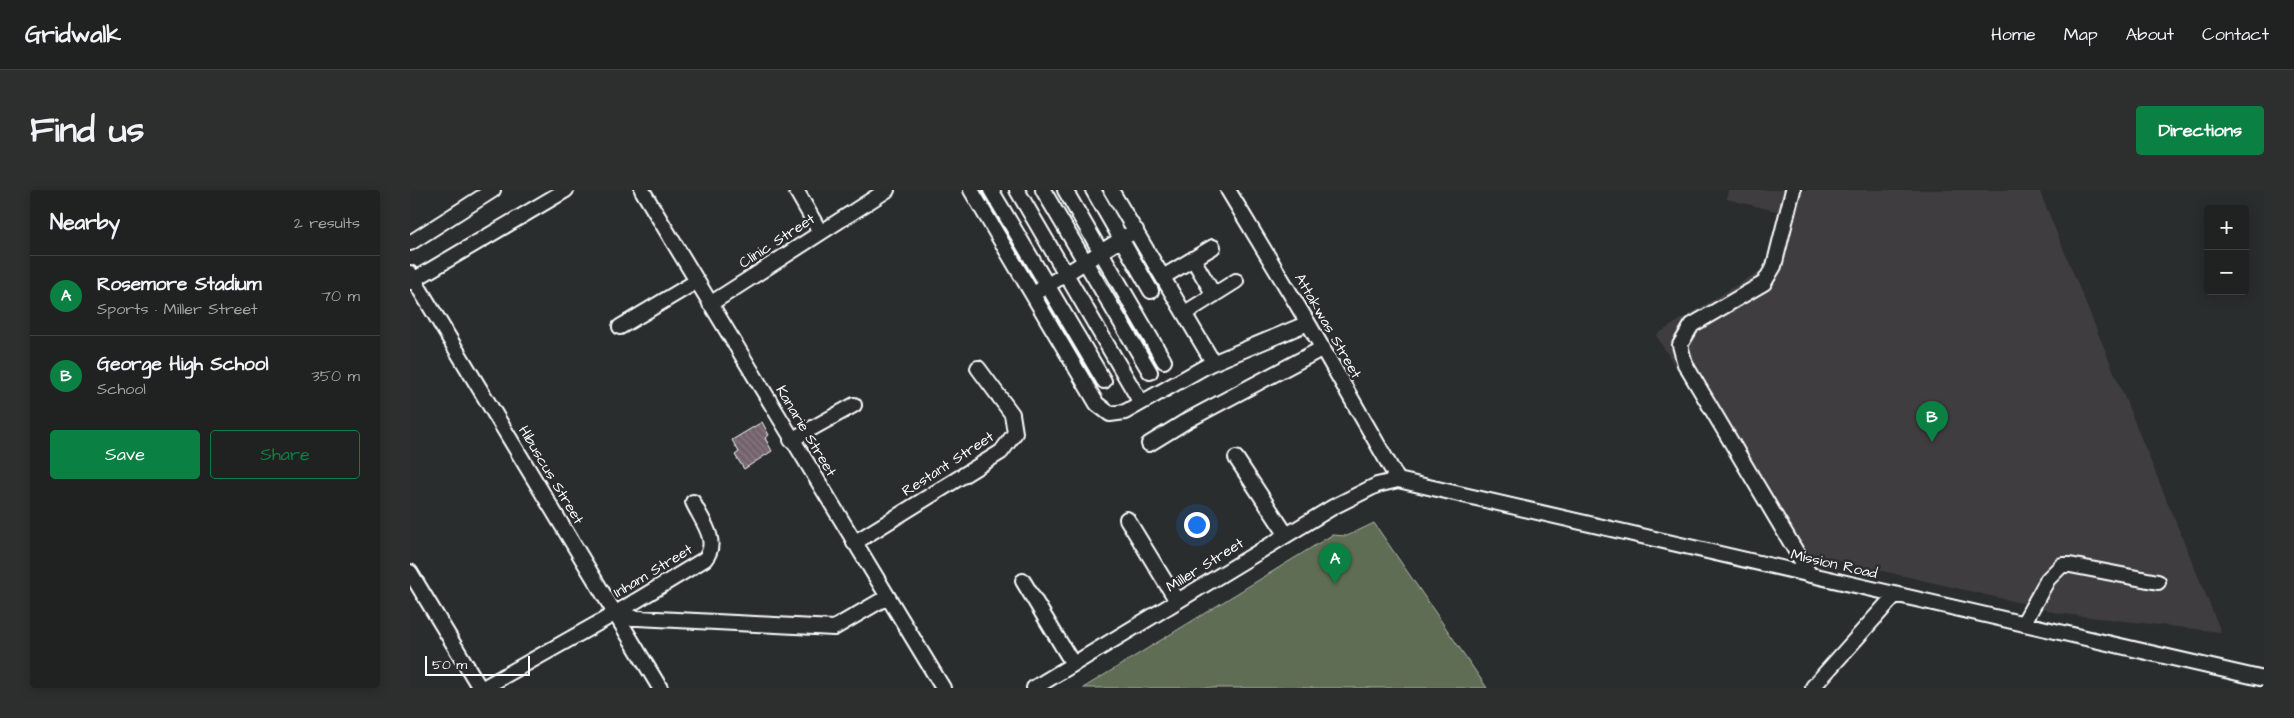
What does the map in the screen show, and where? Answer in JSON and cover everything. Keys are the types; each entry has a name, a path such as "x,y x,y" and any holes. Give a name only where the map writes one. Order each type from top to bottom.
{"street":[{"path":"410,243 493,190"},
{"name":"Kanarie Street","path":"642,190 791,440 943,688"},
{"path":"796,190 820,232"},
{"name":"Clinic Street","path":"710,304 888,190"},
{"path":"971,190 1092,396 1104,411 1117,415 1214,362 1308,323"},
{"path":"991,190 1104,381"},
{"path":"1016,190 1141,403"},
{"path":"1043,190 1150,372"},
{"path":"1064,190 1164,361"},
{"path":"1092,190 1151,291"},
{"path":"1111,190 1214,362"},
{"name":"Attakwas Street","path":"1228,190 1323,348 1398,480"},
{"path":"1793,190 1774,266 1769,278 1764,283 1692,325 1680,346 1685,364 1810,576"},
{"path":"411,279 560,191"},
{"path":"1033,294 1136,230"},
{"path":"1163,276 1213,247"},
{"path":"1193,258 1214,295"},
{"name":"Hibuscus Street","path":"411,279 660,688"},
{"path":"620,327 697,281"},
{"path":"1185,313 1236,281"},
{"path":"1102,334 1136,314"},
{"path":"1057,335 1091,316"},
{"path":"1149,444 1188,420 1323,348"},
{"name":"Restant Street","path":"854,543 1001,452 1010,442 1015,433 1012,414 978,368"},
{"path":"791,440 854,405"},
{"path":"1236,458 1286,534"},
{"name":"Mission Road","path":"1398,480 2264,680"},
{"name":"Miller Street","path":"1034,688 1286,534 1377,484 1398,480"},
{"name":"Inham Street","path":"481,688 617,615 698,565 711,552 711,540 693,502"},
{"path":"1127,519 1177,601"},
{"path":"2023,624 2048,579 2062,565 2158,582"},
{"path":"410,572 481,688"},
{"path":"1023,582 1073,664"},
{"path":"1813,687 1895,595"},
{"path":"617,615 834,628 887,597"}],"shaded area":[{"path":"1728,190 2039,190 2221,632 2056,613 2043,608 1787,549 1656,335 1768,266 1780,212 1727,199"}],"green space":[{"path":"1374,523 1487,688 1083,688 1332,535 1347,536"}],"building":[{"path":"762,422 769,435 765,438 772,451 744,469 735,455 739,452 732,440"}],"place":[{"name":"George High School","path":"1932,442"},
{"name":"Rosemore Stadium","path":"1335,584"}]}
